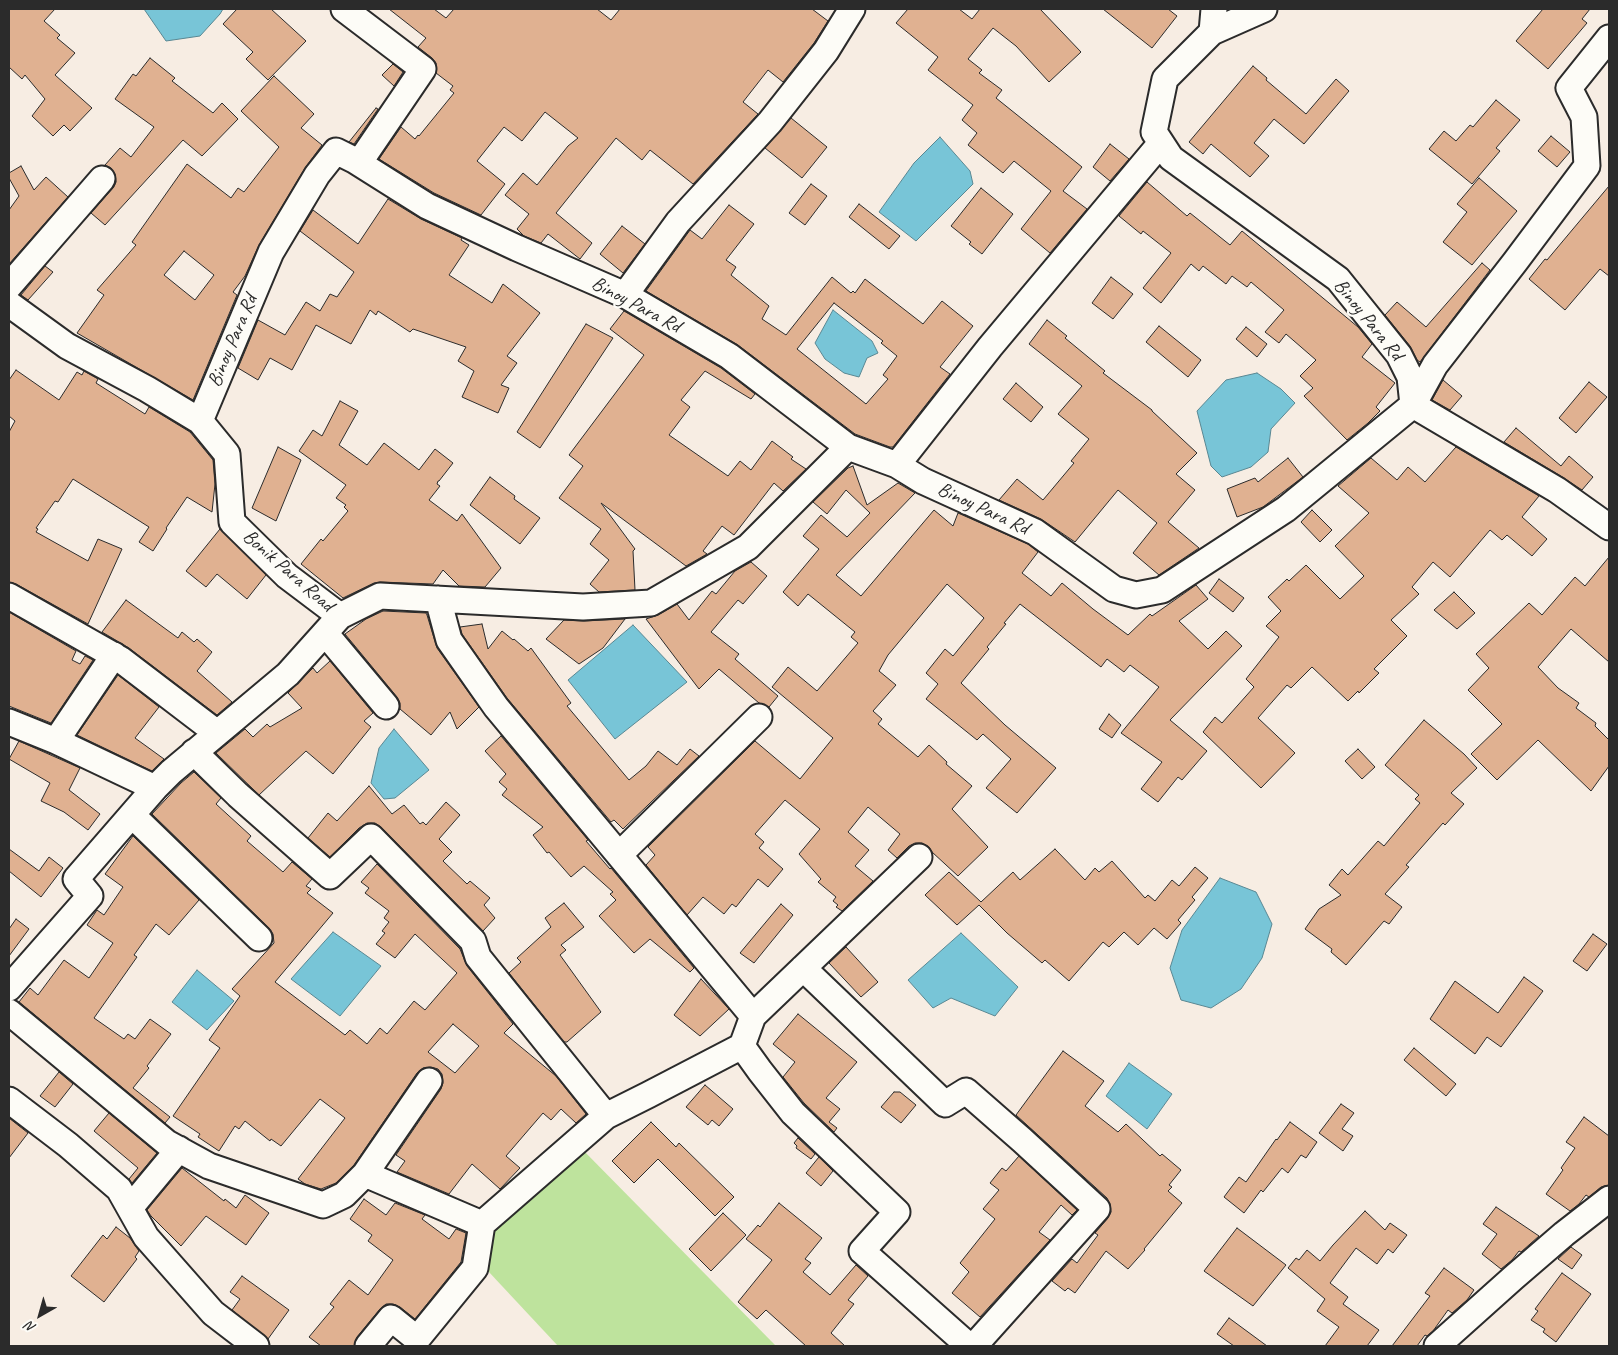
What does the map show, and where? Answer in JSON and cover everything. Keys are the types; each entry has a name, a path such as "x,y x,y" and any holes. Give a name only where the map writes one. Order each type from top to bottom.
{"street":[{"path":"344,9 423,69 359,163"},
{"path":"1213,20 1264,9"},
{"path":"626,295 678,222 775,115 826,51 841,13"},
{"name":"Binoy Para Rd","path":"200,421 271,252 317,175 336,151 359,163 427,206 517,248 626,295 729,356 848,447 897,465 923,480 1035,532 1114,589 1136,595 1162,590 1286,509 1413,405 1410,378 1399,355 1338,279 1170,158 1154,132 1166,78 1213,20"},
{"path":"1609,38 1569,88 1584,117 1587,166 1435,365 1413,405 1557,490 1609,527"},
{"path":"897,465 990,347 1161,143"},
{"path":"9,286 102,179"},
{"name":"Bonik Para Road","path":"9,304 67,346 147,388 200,421 227,454 232,522 333,624 288,674 170,772 155,788 76,879 90,896 9,988"},
{"path":"386,706 333,624 380,596 584,607 651,604 748,547 848,447"},
{"path":"9,596 114,656 217,732"},
{"path":"438,599 449,640 496,707 753,1016"},
{"path":"56,741 114,656"},
{"path":"618,855 759,717"},
{"path":"9,722 56,741 155,788"},
{"path":"194,752 238,795 330,876 371,837 473,941 478,957 606,1116"},
{"path":"132,816 259,938"},
{"path":"368,1346 391,1318 417,1339 475,1268 482,1224 606,1116 742,1046 753,1016 919,858"},
{"path":"803,968 945,1104 966,1091 1097,1209 974,1346"},
{"path":"9,1012 167,1143 209,1166 323,1204 344,1195 365,1174 429,1081"},
{"path":"742,1046 793,1114 897,1212 862,1251 969,1346"},
{"path":"9,1100 68,1145 119,1189 146,1237 213,1312 256,1346"},
{"path":"130,1208 179,1149"},
{"path":"365,1174 482,1224"},
{"path":"1438,1346 1564,1234 1609,1199"}],"green space":[{"path":"580,1147 776,1346 558,1346 488,1271 489,1233"}],"water":[{"path":"144,9 223,9 200,36 166,41"},
{"path":"940,137 970,171 973,184 916,241 879,212 914,163"},
{"path":"833,310 872,341 878,353 867,358 859,377 844,373 825,359 815,343"},
{"path":"1257,373 1281,389 1295,403 1271,429 1268,452 1251,467 1222,477 1211,466 1197,411 1226,380"},
{"path":"633,625 687,682 615,739 568,680"},
{"path":"394,729 429,770 395,798 384,799 371,783 379,748"},
{"path":"1220,878 1256,892 1272,924 1262,958 1241,989 1211,1008 1181,1000 1170,968 1182,930"},
{"path":"333,932 381,966 340,1016 291,979"},
{"path":"961,933 1018,987 995,1016 951,998 933,1008 908,980"},
{"path":"197,970 234,1001 207,1030 172,1002"},
{"path":"1129,1063 1172,1094 1147,1129 1106,1096"}],"building":[{"path":"9,9 55,9 44,21 60,35 57,38 75,53 55,75 92,108 70,131 64,125 53,136 32,116 45,99 25,75 22,79 9,67"},
{"path":"237,9 271,9 306,41 268,80 246,59 253,52 223,24"},
{"path":"389,9 434,9 446,18 454,9 597,9 611,20 620,9 812,9 828,21 814,43 783,82 768,70 743,102 758,114 693,184 650,150 642,160 616,138 556,213 592,243 580,259 548,234 541,243 524,236 517,229 529,214 505,195 523,173 537,185 568,146 578,138 545,112 522,141 504,127 477,161 505,184 481,215 434,193 379,159 401,127 415,139 454,93 450,90 453,86 436,73 436,63 418,47 426,38"},
{"path":"908,9 959,9 972,19 980,9 1040,9 1081,52 1049,82 1016,46 993,28 968,59 982,70 979,73 1002,90 996,98 1082,167 1063,191 1087,209 1050,253 1021,229 1051,191 1014,161 1003,173 968,145 977,133 962,120 973,105 928,70 938,57 896,23"},
{"path":"1103,9 1168,9 1177,16 1152,48"},
{"path":"1543,9 1590,9 1582,19 1587,23 1548,69 1516,41"},
{"path":"150,58 175,78 172,81 213,113 222,103 238,119 202,156 183,140 105,225 91,213 116,182 115,174 111,168 105,165 120,148 131,157 154,127 115,99 133,74 136,76"},
{"path":"393,64 403,72 394,86 382,75"},
{"path":"1253,66 1267,78 1266,80 1306,114 1336,79 1349,91 1304,144 1274,119 1254,143 1269,156 1250,177 1211,144 1203,154 1189,142"},
{"path":"274,76 314,114 301,128 322,145 305,168 259,245 245,276 233,292 237,295 193,400 77,333 104,295 97,290 136,245 132,242 187,164 231,198 238,188 244,192 279,147 241,111","holes":["184,251 214,275 195,300 164,275"]},
{"path":"1496,100 1520,120 1496,148 1500,151 1472,184 1429,149 1444,131 1456,141 1470,125 1473,127"},
{"path":"376,108 378,109 354,144 349,142"},
{"path":"791,118 827,147 802,178 765,148"},
{"path":"1551,136 1570,152 1557,167 1538,151"},
{"path":"1110,144 1129,159 1110,181 1093,167"},
{"path":"21,166 34,190 46,177 68,197 9,264 9,210 19,196 9,178 9,173"},
{"path":"1479,178 1517,211 1472,265 1443,242 1467,212 1457,204"},
{"path":"1147,182 1187,216 1190,213 1230,245 1242,231 1358,327 1372,344 1362,357 1395,383 1376,407 1380,411 1368,423 1347,440 1304,396 1313,388 1300,376 1316,360 1286,334 1279,343 1265,332 1284,310 1251,282 1247,287 1232,276 1226,284 1203,266 1199,271 1191,264 1161,303 1143,288 1171,253 1143,231 1141,234 1119,216"},
{"path":"811,184 827,196 805,225 789,213"},
{"path":"1609,186 1609,276 1600,269 1565,310 1529,279"},
{"path":"981,188 1013,214 982,254 969,244 971,242 951,226"},
{"path":"388,199 421,219 462,238 461,240 469,245 449,275 492,303 503,284 540,313 507,356 517,363 501,385 509,388 498,413 462,397 474,371 458,361 466,347 413,329 410,332 378,311 376,315 370,310 351,344 316,325 292,370 270,358 258,380 238,368 258,320 285,335 306,302 320,311 330,294 337,297 354,272 300,231 313,210 358,244"},
{"path":"859,204 900,236 889,249 849,217"},
{"path":"729,205 754,224 726,260 736,267 731,275 769,306 762,319 786,335 832,277 851,293 853,291 855,293 865,279 923,324 942,301 973,326 940,367 950,374 893,447 890,447 855,434 738,345 646,291 690,230 702,239","holes":["834,303 883,341 881,343 897,356 883,375 888,379 866,404 797,349"]},
{"path":"622,226 645,244 623,273 600,254"},
{"path":"1482,263 1490,270 1420,362 1410,346 1385,315 1397,302 1426,327"},
{"path":"45,266 53,272 28,300 21,295"},
{"path":"1111,277 1133,294 1113,319 1092,303"},
{"path":"624,311 721,368 755,394 751,399 705,371 681,400 690,407 669,435 728,476 740,461 751,470 772,441 793,457 791,459 806,469 783,491 774,483 734,535 722,526 703,551 707,554 686,566 601,503 635,549 633,551 635,590 599,592 590,584 609,560 590,544 601,529 559,498 583,466 569,455 644,355 610,329"},
{"path":"1047,320 1067,336 1065,338 1105,371 1103,373 1152,410 1197,453 1176,474 1195,490 1168,522 1199,548 1159,575 1133,553 1157,523 1118,490 1075,542 1041,519 999,500 1017,479 1043,500 1074,463 1071,461 1089,439 1058,414 1082,386 1029,344"},
{"path":"586,324 613,338 540,448 517,432"},
{"path":"1159,326 1201,360 1188,377 1146,342"},
{"path":"1246,327 1267,344 1257,357 1236,339"},
{"path":"16,370 59,400 77,372 82,375 84,371 98,379 96,383 145,414 149,407 190,432 213,460 215,484 212,512 187,497 153,551 139,542 149,527 73,479 58,502 55,501 36,528 38,529 36,532 88,561 98,539 122,549 88,624 16,584 9,582 9,432 15,421 9,416 9,380"},
{"path":"1443,380 1462,396 1450,410 1432,400"},
{"path":"1589,382 1607,397 1576,433 1559,418"},
{"path":"1016,383 1043,407 1031,422 1003,399"},
{"path":"340,401 358,411 339,445 367,465 384,443 419,470 435,449 453,463 438,481 437,484 440,486 429,500 457,521 462,514 501,568 485,587 459,586 443,570 433,584 380,582 343,598 301,564 321,539 323,541 348,511 344,507 346,505 336,498 346,485 299,451 313,430 322,436"},
{"path":"1516,428 1561,466 1569,456 1593,477 1582,490 1504,442"},
{"path":"278,447 301,460 276,521 252,508"},
{"path":"1456,447 1539,496 1522,517 1547,539 1532,556 1507,535 1502,540 1490,530 1450,577 1433,562 1412,587 1419,594 1391,620 1407,636 1374,669 1379,673 1348,701 1312,667 1291,688 1287,685 1258,718 1295,753 1261,788 1203,732 1215,717 1222,723 1254,687 1246,679 1279,637 1266,626 1281,611 1268,597 1287,579 1289,581 1306,565 1340,599 1364,576 1335,546 1369,513 1338,486 1371,458 1397,480 1408,467 1425,482"},
{"path":"1288,458 1303,477 1263,507 1237,517 1227,489 1255,478 1258,482"},
{"path":"853,466 867,505 898,483 915,493 836,575 861,596 934,510 953,526 958,513 1028,544 1038,552 1022,573 1051,596 1062,583 1128,635 1150,614 1152,616 1196,585 1208,599 1179,621 1208,649 1226,631 1242,646 1170,720 1207,751 1182,780 1178,777 1158,802 1141,789 1162,762 1121,733 1159,687 1130,665 1124,672 1107,659 1101,667 1020,604 987,647 989,649 961,683 1005,725 1056,768 1017,813 986,788 1011,759 983,734 977,740 926,699 938,684 926,673 945,649 953,656 984,618 947,584 888,655 879,671 896,685 873,711 882,719 878,724 918,757 929,745 947,762 946,764 972,786 952,809 988,847 958,876 929,847 922,843 915,843 909,846 897,858 888,850 900,834 868,807 848,832 869,850 855,866 873,881 842,911 836,907 838,905 833,901 836,897 818,882 821,879 799,854 820,829 785,800 755,834 764,842 759,848 783,869 768,887 758,879 736,907 732,904 724,914 703,897 687,915 646,865 655,855 648,847 755,741 800,779 833,738 772,687 788,667 817,691 858,643 851,637 855,632 808,594 798,606 783,592 819,549 803,536 821,515 847,537 870,513 846,490 827,514 813,502 848,468"},
{"path":"490,477 515,496 514,499 540,518 520,544 470,505"},
{"path":"1312,510 1332,530 1320,542 1301,522"},
{"path":"220,529 266,575 247,599 217,574 206,587 186,571"},
{"path":"1609,557 1609,662 1571,629 1538,667 1558,688 1579,703 1576,708 1596,723 1595,726 1609,740 1609,766 1591,791 1538,740 1497,780 1471,754 1502,724 1468,690 1489,668 1476,654 1529,603 1542,615 1575,577 1585,586"},
{"path":"751,562 767,576 743,604 738,600 711,632 739,654 735,659 778,696 769,707 759,703 719,669 699,689 646,619 658,615 677,604 689,620 712,591 716,594 735,571"},
{"path":"1219,579 1244,598 1233,612 1209,593"},
{"path":"1454,592 1475,613 1457,629 1434,610"},
{"path":"126,600 178,638 182,632 194,642 197,639 212,652 197,671 232,702 217,715 129,648 102,632"},
{"path":"383,611 426,613 437,648 479,707 457,729 450,712 431,735 400,709 397,697 345,634 366,619"},
{"path":"9,612 76,651 72,660 80,664 85,656 93,660 51,723 9,706"},
{"path":"625,619 603,648 579,664 546,639 564,620"},
{"path":"482,624 488,649 502,631 528,651 531,648 571,703 567,706 629,780 646,766 658,751 677,765 690,749 699,756 623,829 614,820 611,822 507,698 462,634 460,627"},
{"path":"330,661 373,713 364,721 371,727 333,774 306,751 259,795 216,753 245,729 253,737 267,724 270,727 302,708 288,693 313,668 317,673"},
{"path":"118,675 159,707 135,738 164,759 152,771 77,735"},
{"path":"1109,714 1121,725 1112,738 1099,729"},
{"path":"1424,720 1464,754 1477,768 1451,793 1464,804 1445,825 1443,823 1406,865 1409,867 1385,894 1402,907 1389,924 1384,921 1346,965 1331,952 1332,949 1305,929 1319,909 1341,895 1329,885 1342,869 1348,875 1378,841 1384,846 1420,803 1415,799 1419,795 1385,765"},
{"path":"501,736 588,840 586,841 611,868 694,968 690,972 650,939 634,953 599,916 616,900 610,894 613,892 584,866 571,877 549,852 547,853 533,835 543,827 502,795 507,789 499,782 506,774 485,751"},
{"path":"19,741 80,768 69,790 100,814 88,830 64,812 41,801 50,783 9,759"},
{"path":"1358,749 1375,767 1362,779 1345,761"},
{"path":"194,772 221,798 216,804 251,836 247,841 283,872 292,862 312,879 306,886 311,889 307,893 333,913 275,982 345,1035 350,1030 367,1044 380,1028 387,1034 414,1001 425,1010 457,973 415,934 395,958 376,944 385,933 382,931 389,922 384,918 389,911 365,893 369,888 361,882 377,864 460,949 467,966 513,1024 504,1033 556,1076 586,1114 576,1123 561,1109 551,1120 543,1113 506,1156 520,1168 500,1189 472,1164 449,1194 397,1172 405,1161 396,1155 441,1089 443,1083 442,1074 438,1069 431,1067 423,1068 417,1073 354,1165 336,1183 321,1189 305,1184 298,1179 345,1118 320,1099 281,1146 271,1139 270,1141 245,1121 239,1129 235,1126 219,1151 198,1137 200,1134 173,1116 220,1048 209,1040 240,996 232,989 274,943 273,934 269,928 152,814","holes":["453,1024 479,1046 455,1073 428,1052"]},
{"path":"369,786 392,814 404,805 420,824 423,822 426,825 446,802 460,815 439,839 452,852 443,861 467,884 470,881 490,898 484,905 495,918 483,931 375,823 367,823 359,828 330,857 308,838 328,813 337,821"},
{"path":"133,836 199,900 169,935 156,924 134,955 137,957 94,1018 124,1039 128,1034 135,1039 150,1019 171,1034 147,1066 149,1068 133,1088 170,1117 165,1123 19,1002 30,988 38,995 64,960 89,978 113,943 87,925 97,910 104,915 123,887 105,874"},
{"path":"9,849 39,871 49,857 63,868 41,897 9,871"},
{"path":"1055,849 1085,880 1095,868 1099,872 1112,861 1145,898 1148,895 1155,901 1172,880 1179,886 1195,867 1208,878 1192,897 1195,900 1178,920 1181,923 1167,939 1154,928 1138,945 1124,932 1109,947 1103,942 1069,981 1045,960 1042,963 1007,933 979,905 957,925 925,895 949,872 981,902 1013,872 1020,880"},
{"path":"564,903 584,927 561,945 566,950 560,955 601,1012 567,1042 564,1042 509,973 521,962 517,958 551,927 545,918"},
{"path":"781,904 793,915 754,963 740,953"},
{"path":"16,919 29,929 9,956 9,929"},
{"path":"1593,934 1607,944 1587,971 1573,961"},
{"path":"846,947 878,982 861,997 829,963"},
{"path":"1524,977 1543,991 1501,1047 1487,1037 1475,1054 1430,1019 1455,981 1498,1013"},
{"path":"701,979 729,1009 700,1036 674,1015"},
{"path":"798,1014 857,1062 826,1098 840,1109 829,1122 837,1128 834,1132 804,1103 783,1077 795,1062 773,1044"},
{"path":"1414,1048 1456,1084 1446,1096 1404,1060"},
{"path":"1063,1051 1104,1081 1085,1106 1118,1132 1126,1124 1160,1156 1162,1154 1181,1170 1169,1185 1172,1187 1168,1191 1182,1203 1145,1250 1128,1269 1106,1251 1075,1293 1068,1288 1065,1291 1052,1281 1072,1259 1077,1263 1098,1235 1095,1233 1108,1218 1111,1212 1110,1204 1107,1198 1016,1115"},
{"path":"59,1072 73,1084 55,1107 40,1096"},
{"path":"705,1085 733,1109 719,1126 712,1120 708,1125 686,1107"},
{"path":"894,1092 900,1092 916,1105 901,1123 881,1107"},
{"path":"1341,1104 1354,1113 1342,1129 1353,1136 1343,1151 1319,1133"},
{"path":"109,1113 157,1153 132,1183 129,1179 138,1168 94,1131"},
{"path":"1584,1117 1609,1136 1609,1185 1601,1187 1589,1197 1586,1195 1570,1211 1546,1194 1563,1170 1561,1168 1575,1148 1566,1142"},
{"path":"9,1118 28,1133 9,1158"},
{"path":"651,1122 676,1147 679,1143 734,1197 715,1216 658,1159 634,1183 612,1161"},
{"path":"1290,1122 1317,1142 1306,1158 1301,1155 1288,1173 1282,1168 1263,1192 1261,1190 1244,1213 1224,1197 1239,1177 1246,1182"},
{"path":"798,1138 815,1154 811,1159 796,1148 797,1146 794,1143"},
{"path":"1019,1156 1077,1210 1072,1215 1061,1205 1039,1232 1050,1240 980,1317 952,1293 969,1272 960,1263 995,1219 983,1209 999,1190 990,1183 1002,1168 1006,1171"},
{"path":"819,1157 833,1171 821,1186 806,1173"},
{"path":"182,1168 224,1201 225,1199 236,1208 245,1195 269,1213 246,1245 206,1216 181,1246 151,1216 147,1210"},
{"path":"364,1199 386,1215 395,1203 425,1215 422,1219 449,1239 456,1229 466,1233 461,1262 415,1319 400,1307 386,1304 357,1337 354,1346 321,1346 309,1337 334,1307 330,1304 349,1280 368,1295 393,1260 368,1241 372,1235 350,1219"},
{"path":"779,1203 822,1238 805,1259 811,1263 803,1272 830,1295 856,1265 868,1276 848,1300 854,1304 831,1333 845,1346 806,1346 766,1310 757,1319 738,1302 772,1260 746,1239 758,1225 760,1227"},
{"path":"1496,1207 1539,1236 1521,1252 1519,1251 1501,1269 1482,1254 1497,1234 1483,1224"},
{"path":"1365,1211 1385,1230 1390,1223 1407,1235 1393,1253 1388,1249 1377,1264 1356,1248 1330,1283 1348,1297 1343,1304 1379,1330 1367,1346 1325,1346 1339,1327 1317,1311 1325,1299 1288,1268 1296,1258 1299,1260 1307,1250 1320,1261"},
{"path":"723,1213 746,1235 711,1271 689,1249"},
{"path":"116,1227 130,1238 139,1251 135,1257 137,1259 104,1302 71,1276 103,1235 107,1239"},
{"path":"1237,1228 1286,1265 1253,1306 1204,1271"},
{"path":"1571,1247 1582,1255 1572,1269 1558,1259"},
{"path":"1444,1268 1474,1290 1467,1300 1452,1313 1448,1310 1433,1331 1427,1336 1425,1335 1417,1346 1392,1346 1430,1296 1425,1293"},
{"path":"1562,1273 1591,1294 1556,1342 1543,1332 1545,1329 1531,1320 1538,1311 1535,1309"},
{"path":"242,1276 289,1310 268,1339 232,1310 240,1299 230,1292"},
{"path":"1229,1318 1267,1346 1234,1346 1217,1334"}]}
